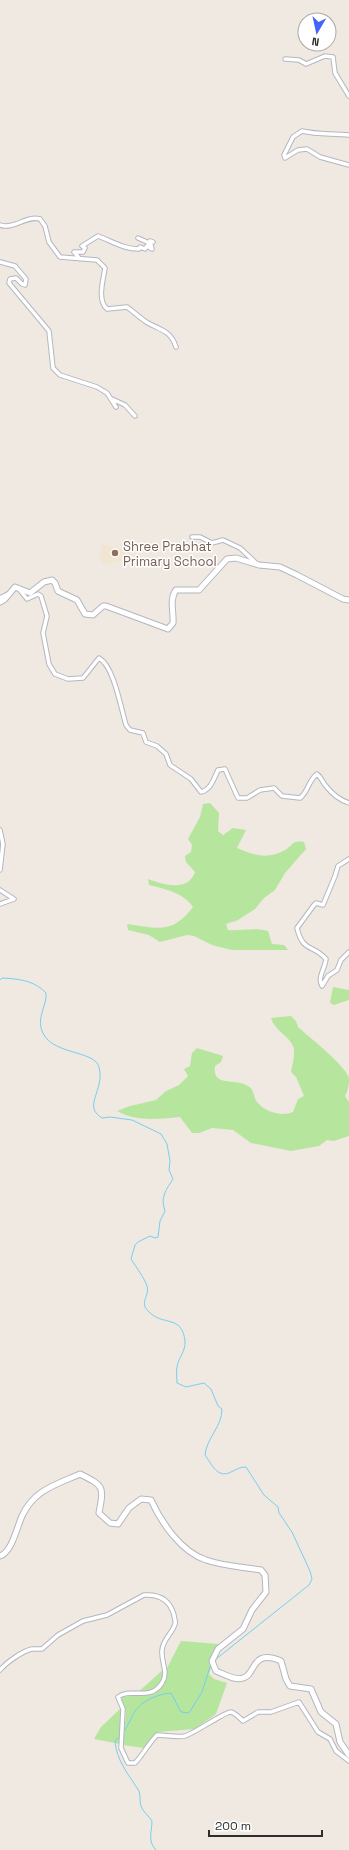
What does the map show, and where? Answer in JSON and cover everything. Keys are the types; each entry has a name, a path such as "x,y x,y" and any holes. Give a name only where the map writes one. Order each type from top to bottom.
{"main road":[{"path":"0,602 14,587 30,593 44,582 52,580 55,582 58,591 77,600 86,614 93,615 103,606 106,606 168,629 173,624 172,600 176,590 199,590 227,560 232,558 280,567 342,599 349,600"},
{"path":"2,1555 15,1537 22,1517 32,1499 42,1490 80,1474 96,1482 102,1487 103,1495 99,1512 110,1524 118,1524 129,1508 141,1499 151,1500 170,1532 194,1555 206,1560 261,1570 265,1575 266,1592 252,1610 243,1629 218,1649 212,1661 216,1671 231,1677 242,1679 246,1678 260,1660 267,1657 281,1661 286,1679 290,1686 311,1688 322,1712 336,1724 340,1742 349,1755"}],"street":[{"path":"285,59 299,60 306,64 324,56 333,57 335,73 349,96"},
{"path":"349,135 336,133 314,134 302,131 293,137 284,155 285,158 298,150 307,149 320,158 349,165"},
{"path":"0,225 8,227 32,219 40,219 45,226 49,242 60,257 97,260 105,268 101,297 104,306 107,309 128,307 147,322 163,329 171,336 176,347"},
{"path":"80,259 74,252 83,252 85,248 82,246 98,236 116,242 122,247 138,249 140,247 145,249 147,246 152,249 151,247"},
{"path":"138,238 147,242 151,247"},
{"path":"151,247 150,241 153,242"},
{"path":"0,262 15,266 26,279 25,285 16,278 10,279 9,283 49,331 53,368 60,375 97,386 107,393 116,407"},
{"path":"112,399 125,405 135,416"},
{"path":"192,537 200,537 212,543 223,540 240,548 256,563"},
{"path":"17,587 27,599 30,599 38,594 41,596 47,616 43,633 50,664 55,674 68,679 83,678 100,658 104,661 112,675 126,726 130,730 143,733 146,742 157,746 166,754 170,765 192,779 201,792 205,791 212,784 218,770 225,769 238,798 247,798 260,790 274,788 282,796 300,798 304,794 311,779 317,774 321,777 325,786 349,807"},
{"path":"0,598 9,594"},
{"path":"340,799 349,803"},
{"path":"0,830 3,844 0,870"},
{"path":"349,859 338,866 336,876 323,905 316,903 314,904 297,928 301,941 305,946 322,955 326,959 325,966 321,974 320,982 322,986 328,976 337,970 340,960 349,952"},
{"path":"0,890 14,899 0,904"},
{"path":"0,1670 9,1661 32,1649 42,1649 58,1635 83,1621 107,1615 144,1595 151,1595 164,1599 169,1603 176,1622 164,1640 162,1650 166,1672 162,1684 151,1693 127,1694 118,1697 123,1709 121,1748 128,1763 135,1763 142,1756 145,1748 157,1735 169,1734 184,1736 202,1729 227,1712 233,1712 243,1721 258,1712 271,1712 299,1702 318,1732 330,1739 336,1751 349,1761"}],"shaded area":[{"name":"Shree Prabhat Primary School","path":"103,544 129,551 132,555 131,559 104,565 99,557"}],"green space":[{"path":"210,803 219,813 218,831 223,835 233,828 246,830 237,848 243,851 267,856 285,850 295,842 304,842 306,849 285,873 275,890 264,898 255,909 238,920 226,924 228,930 259,929 268,931 272,944 284,945 288,950 232,950 212,945 194,936 187,935 160,942 149,935 128,930 127,924 156,928 171,926 185,916 193,907 185,898 179,895 168,890 149,885 148,879 168,885 181,885 192,878 195,872 186,862 185,856 191,852 192,845 188,839 200,817 203,804"},
{"path":"333,987 349,990 349,1000 334,1005 330,1003"},
{"path":"291,1016 296,1021 298,1027 341,1066 349,1078 345,1096 349,1102 349,1136 334,1141 327,1140 319,1146 291,1151 251,1143 233,1130 212,1128 199,1133 192,1133 180,1117 148,1119 132,1117 117,1111 130,1106 156,1100 166,1091 179,1085 188,1076 184,1069 190,1066 192,1053 197,1048 223,1056 221,1062 215,1066 215,1073 217,1077 221,1080 243,1083 248,1086 252,1089 260,1106 278,1114 293,1112 298,1099 304,1096 296,1077 291,1072 294,1049 291,1042 275,1026 271,1018"},
{"path":"181,1641 218,1644 209,1674 214,1679 227,1683 216,1714 195,1729 158,1732 143,1748 123,1745 126,1714 121,1697 152,1694 163,1683 167,1668"},
{"path":"164,1669 161,1679 155,1687 147,1692 136,1694"},
{"path":"121,1708 120,1744 94,1739 101,1727"}],"waterway":[{"path":"0,980 2,978 26,981 36,985 46,993 40,1023 45,1037 61,1048 89,1057 95,1061 99,1067 100,1079 94,1101 97,1114 102,1118 110,1117 132,1120 161,1134 167,1144 170,1161 169,1170 173,1179 163,1198 165,1211 160,1221 158,1237 155,1238 150,1236 138,1242 135,1245 131,1259 147,1286 148,1290 144,1305 145,1308 154,1316 176,1324 180,1327 183,1333 185,1345 178,1364 177,1383 186,1387 204,1383 211,1389 218,1406 222,1409 220,1421 208,1443 205,1455 213,1467 222,1474 246,1467 264,1495 278,1507 279,1513 292,1532 310,1571 312,1579 309,1585 216,1659"},
{"path":"123,1733 140,1705 161,1695 171,1693 181,1712 189,1713 202,1692 211,1664"},
{"path":"120,1737 115,1741 118,1755 120,1761 139,1791 140,1804 142,1808 152,1821 151,1840 153,1847 156,1850"}],"place":[{"name":"Shree Prabhat Primary School","path":"115,553"}]}
